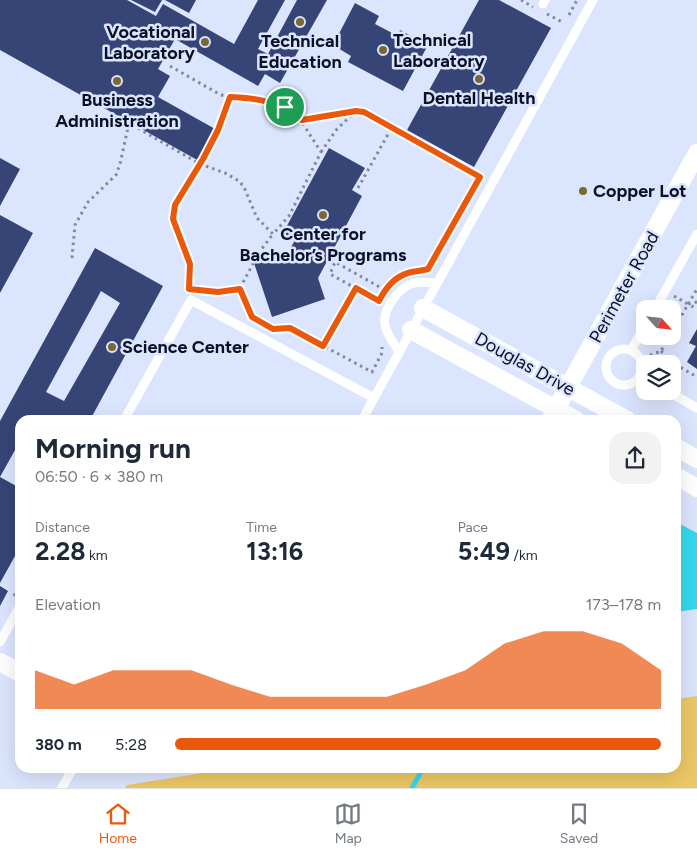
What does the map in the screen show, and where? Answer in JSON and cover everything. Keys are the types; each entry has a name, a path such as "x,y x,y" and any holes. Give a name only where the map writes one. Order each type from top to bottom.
{"street":[{"name":"Perimeter Road","path":"553,414 697,153"},
{"name":"Douglas Drive","path":"424,308 618,415"},
{"name":"Douglas Drive","path":"411,330 553,414"},
{"path":"681,450 697,459"},
{"path":"681,479 697,488"},
{"path":"0,662 15,671"}],"lane":[{"path":"365,415 592,0"},
{"path":"660,300 697,234"},
{"path":"399,352 384,324 385,313 395,296 408,285 416,282 437,283"},
{"path":"127,415 191,300 374,398"},
{"path":"631,350 636,341"},
{"path":"636,381 632,384 620,385 610,379 606,371 607,362 614,352 631,350 637,355"},
{"path":"681,399 697,408"},
{"path":"0,642 15,622"},
{"path":"62,788 70,773"}],"path":[{"path":"561,30 577,0"},
{"path":"170,66 219,94 230,97 249,98 285,107 302,120 321,152"},
{"path":"189,289 190,264 173,219 175,205 218,130 230,97"},
{"path":"302,120 356,111 364,112 480,177 476,184"},
{"path":"240,289 260,251 288,216 321,152 337,129 356,111"},
{"path":"72,258 75,225 88,202 116,175 128,123 200,164 225,173 239,181 244,187 257,218 273,234"},
{"path":"358,188 392,127"},
{"path":"420,271 428,269 439,252"},
{"path":"385,290 335,262 330,274 378,303 390,285"},
{"path":"184,288 218,292 240,289"},
{"path":"323,346 356,288"},
{"path":"240,289 252,317 259,321"},
{"path":"681,316 697,289"},
{"path":"688,304 697,302"},
{"path":"688,304 697,309"},
{"path":"266,325 273,329 290,328 372,372 382,354 381,344"},
{"path":"651,355 661,351 665,345"},
{"path":"661,351 670,361 697,376"},
{"path":"631,363 636,361"}],"shaded area":[{"path":"697,696 697,788 125,788 127,785 203,773 681,773 681,698"}],"water":[{"path":"681,525 697,533 697,609 681,611"}],"building":[{"path":"0,0 127,0 156,16 163,4 234,44 258,0 285,0 258,49 268,54 297,0 327,0 280,83 265,74 258,86 175,39 158,69 170,76 158,97 217,130 199,161 0,50"},
{"path":"131,0 162,0 155,12"},
{"path":"165,0 196,0 189,13"},
{"name":"Dental Health","path":"479,0 499,0 551,28 474,167 407,130"},
{"name":"Technical Laboratory","path":"355,3 379,16 375,24 398,36 400,30 428,45 403,91 348,62 351,56 333,45"},
{"name":"Center for Bachelor’s Programs","path":"329,148 365,168 352,190 362,196 318,278 325,299 272,317 254,263 289,251 295,240 283,233"},
{"path":"0,158 20,169 0,206"},
{"path":"0,215 33,233 0,293"},
{"name":"Science Center","path":"95,248 163,286 93,415 15,415 15,450 0,477 0,421","holes":["101,291 120,303 64,401 46,392"]},
{"path":"697,329 697,369 687,362 696,346 689,343"},
{"path":"0,477 15,485 15,556 0,583"},
{"path":"0,586 8,591 0,606"}],"waterway":[{"path":"412,788 420,773"}],"place":[{"name":"Technical Education","path":"300,22"},
{"name":"Vocational Laboratory","path":"205,42"},
{"name":"Technical Laboratory","path":"383,50"},
{"name":"Dental Health","path":"479,79"},
{"name":"Business Administration","path":"117,81"},
{"name":"Copper Lot","path":"583,191"},
{"name":"Center for Bachelor’s Programs","path":"323,215"},
{"name":"Science Center","path":"112,347"}],"route":[{"path":"230,97 249,98 285,107 302,120 356,111 364,112 480,177 428,269 407,273 394,280 385,290 379,301 356,288 323,346 290,328 273,329 252,317 240,289 218,292 189,289 190,264 173,219 175,205 218,130 230,97"}]}
